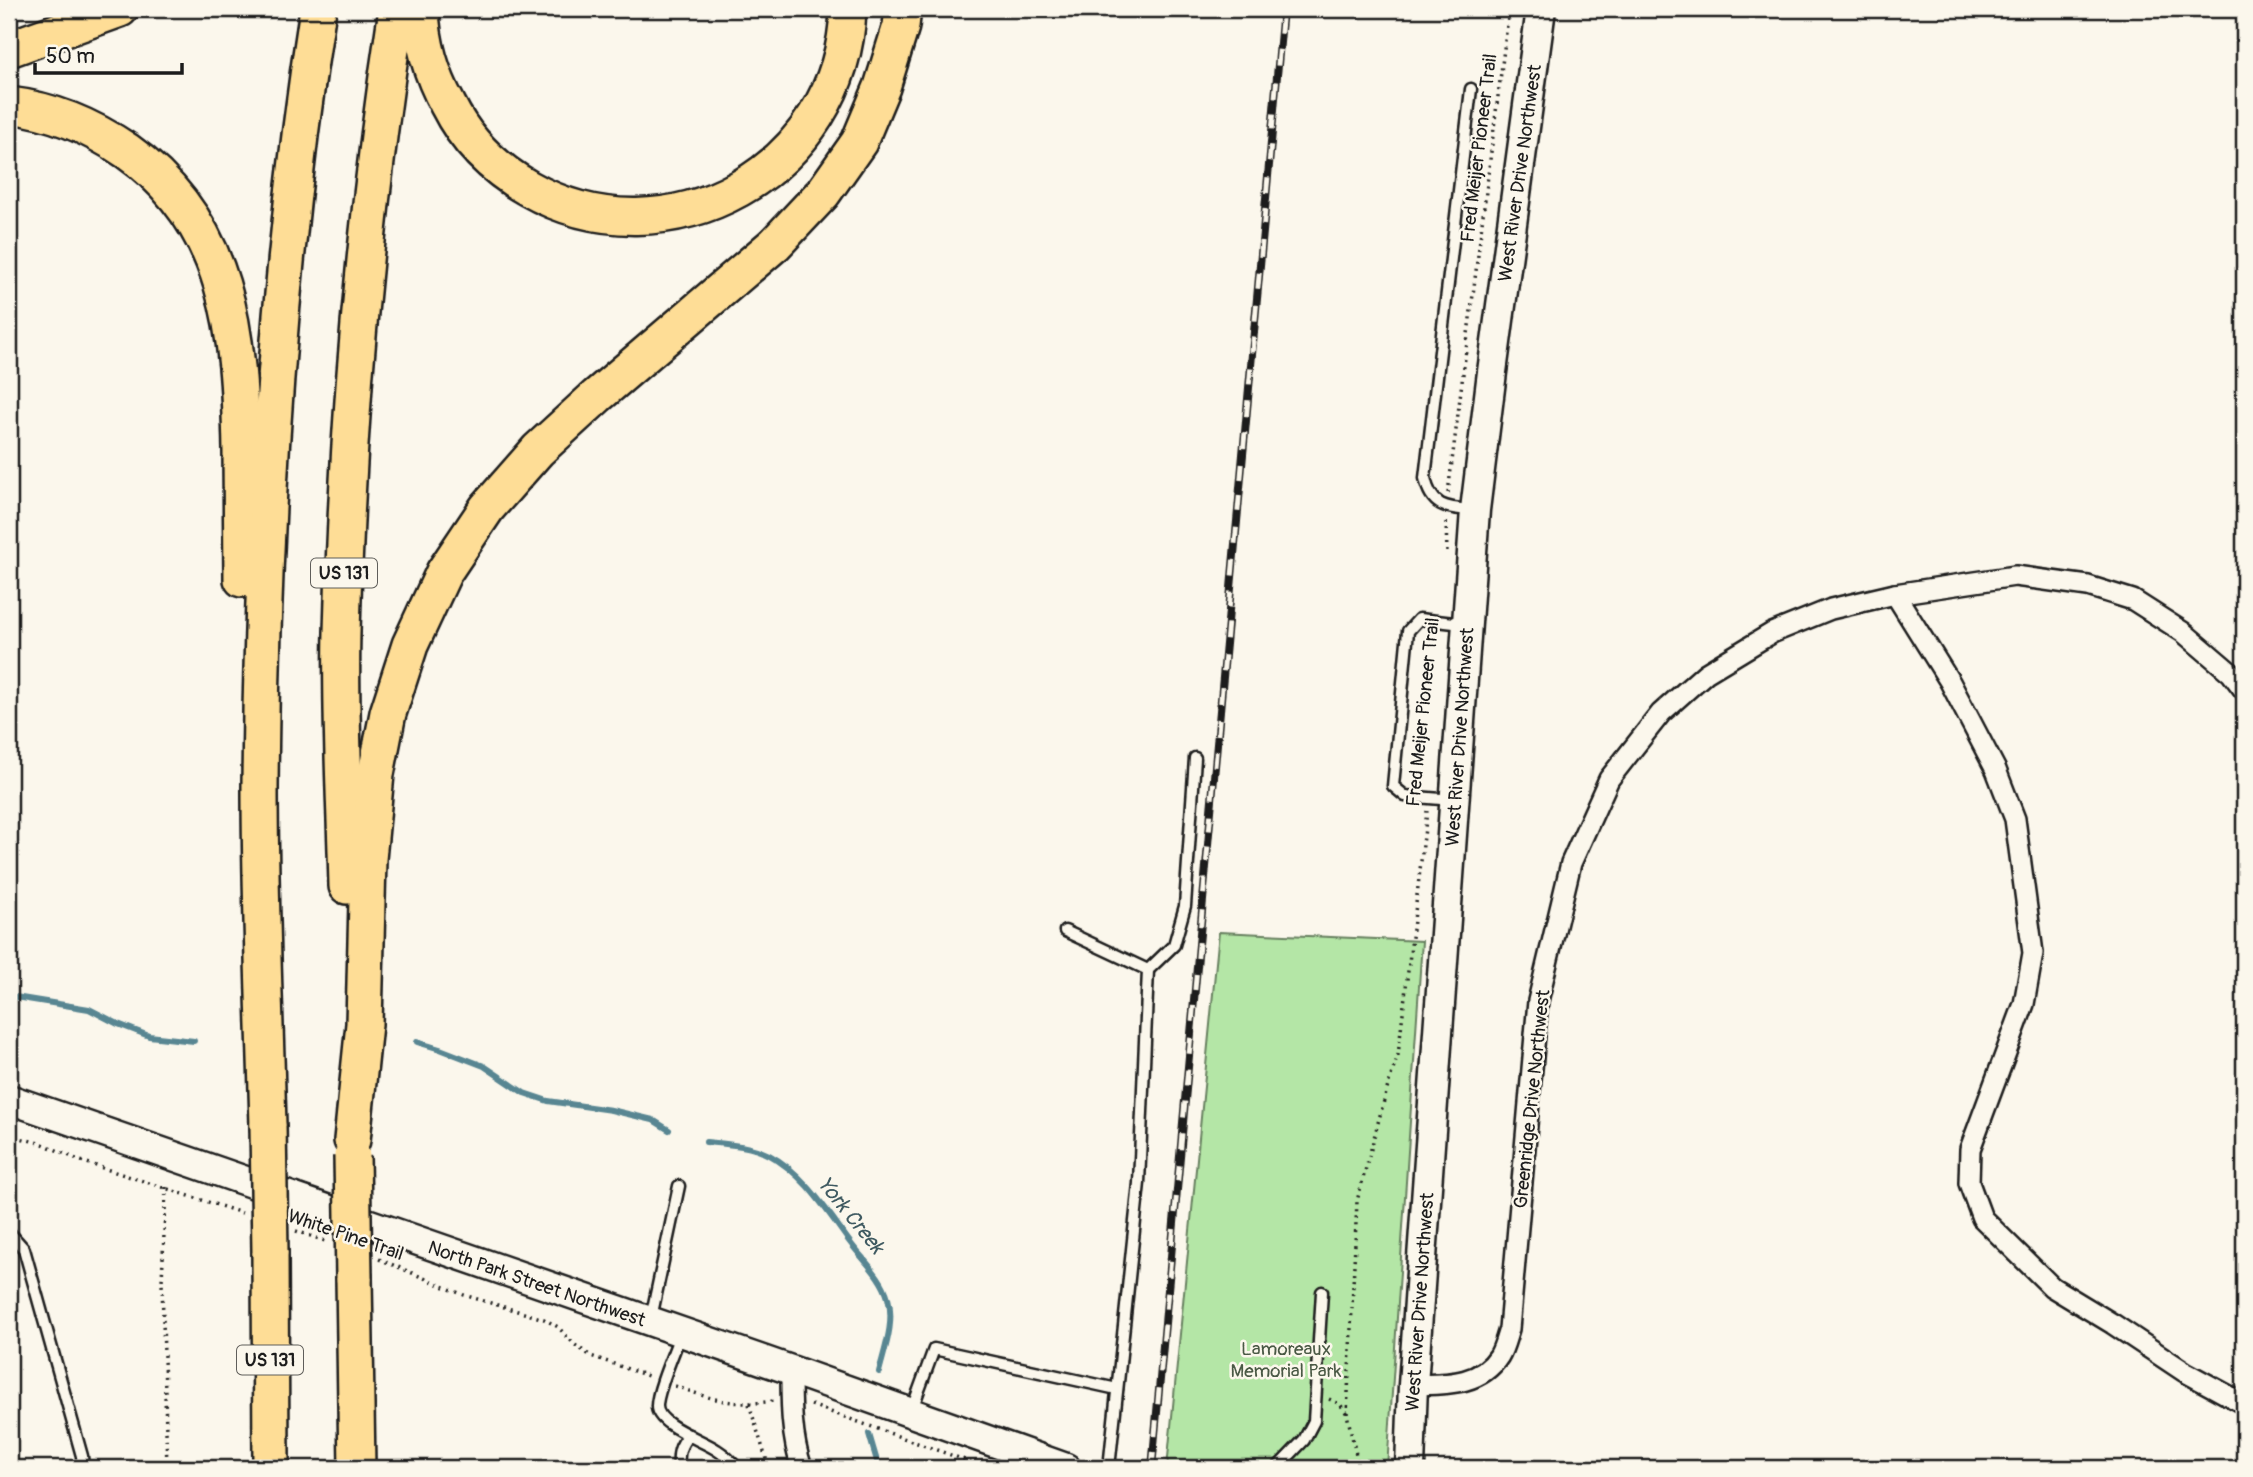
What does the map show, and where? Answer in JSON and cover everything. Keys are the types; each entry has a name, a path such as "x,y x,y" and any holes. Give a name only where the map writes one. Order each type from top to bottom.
{"highway":[{"path":"9,49 120,9"},
{"name":"US 131","path":"271,1468 281,1241 268,1126 260,791 262,629 271,428 287,239 318,9"},
{"name":"US 131","path":"356,1468 361,1267 352,1148 342,633 348,478 367,231 397,9"},
{"path":"421,9 423,33 436,82 463,132 489,160 517,181 568,206 601,214 635,216 677,213 712,203 746,186 780,160 806,132 828,96 841,63 848,9"},
{"path":"352,1148 365,1011 368,859 376,774 388,713 410,645 444,572 487,508 538,450 775,244 823,194 859,142 882,87 901,26 903,9"},
{"path":"9,105 52,115 99,133 143,163 170,190 194,220 219,274 230,312 239,389 244,646 260,791"}],"main road":[{"name":"West River Drive Northwest","path":"1410,1468 1441,799 1467,625 1475,510 1541,9"},
{"name":"North Park Street Northwest","path":"9,1099 650,1321 791,1384 911,1413 1010,1454 1066,1468"}],"street":[{"name":"Greenridge Drive Northwest","path":"1413,1385 1467,1381 1486,1372 1500,1354 1509,1329 1538,1000 1571,863 1609,779 1661,713 1706,673 1772,633 1831,609 1895,594 2015,576 2088,586 2133,600 2183,632 2231,673 2244,690"},
{"path":"1895,594 1950,682 1996,770 2015,819 2033,953 2024,1004 1970,1149 1969,1183 1982,1218 2052,1287 2185,1372 2244,1404"},
{"path":"791,1384 796,1447 802,1468"}],"lane":[{"path":"1471,89 1425,478 1430,495 1446,508 1475,510"},
{"path":"1441,799 1405,796 1394,786 1408,631 1419,619 1467,625"},
{"path":"1109,1468 1139,1183 1148,970 1174,945 1185,906 1195,758"},
{"path":"1065,931 1148,970"},
{"path":"650,1321 679,1186"},
{"path":"9,1231 24,1249 82,1456 83,1468"},
{"path":"1277,1468 1304,1440 1314,1420 1322,1292"},
{"path":"681,1333 657,1406 658,1413 689,1436 715,1448 737,1468"},
{"path":"911,1413 934,1349 1117,1389"},
{"path":"678,1468 678,1452 689,1436"}],"path":[{"name":"Fred Meijer Pioneer Trail","path":"1447,559 1446,508 1509,9"},
{"name":"Fred Meijer Pioneer Trail","path":"1359,1468 1347,1414 1357,1202 1398,1055 1441,799"},
{"path":"9,1135 43,1144 81,1161 242,1213"},
{"path":"166,1187 162,1281 167,1468"},
{"name":"White Pine Trail","path":"281,1241 331,1243"},
{"name":"White Pine Trail","path":"361,1267 394,1265 464,1295 544,1319 558,1327 590,1356 711,1399 749,1404"},
{"path":"769,1468 749,1404 791,1384 987,1468"},
{"path":"1317,1399 1331,1399 1340,1404 1347,1414"}],"green space":[{"name":"Lamoreaux Memorial Park","path":"1219,932 1422,941 1387,1468 1167,1468"}],"waterway":[{"name":"York Creek","path":"9,996 89,1009 149,1036 194,1041"},
{"name":"York Creek","path":"417,1042 484,1066 524,1093 548,1101 611,1110 653,1120 669,1130"},
{"name":"York Creek","path":"706,1142 754,1149 782,1163 805,1183 873,1270 882,1283 890,1307 888,1335 879,1372"},
{"name":"York Creek","path":"869,1434 879,1468"}],"railway":[{"path":"1152,1468 1283,9"}]}
